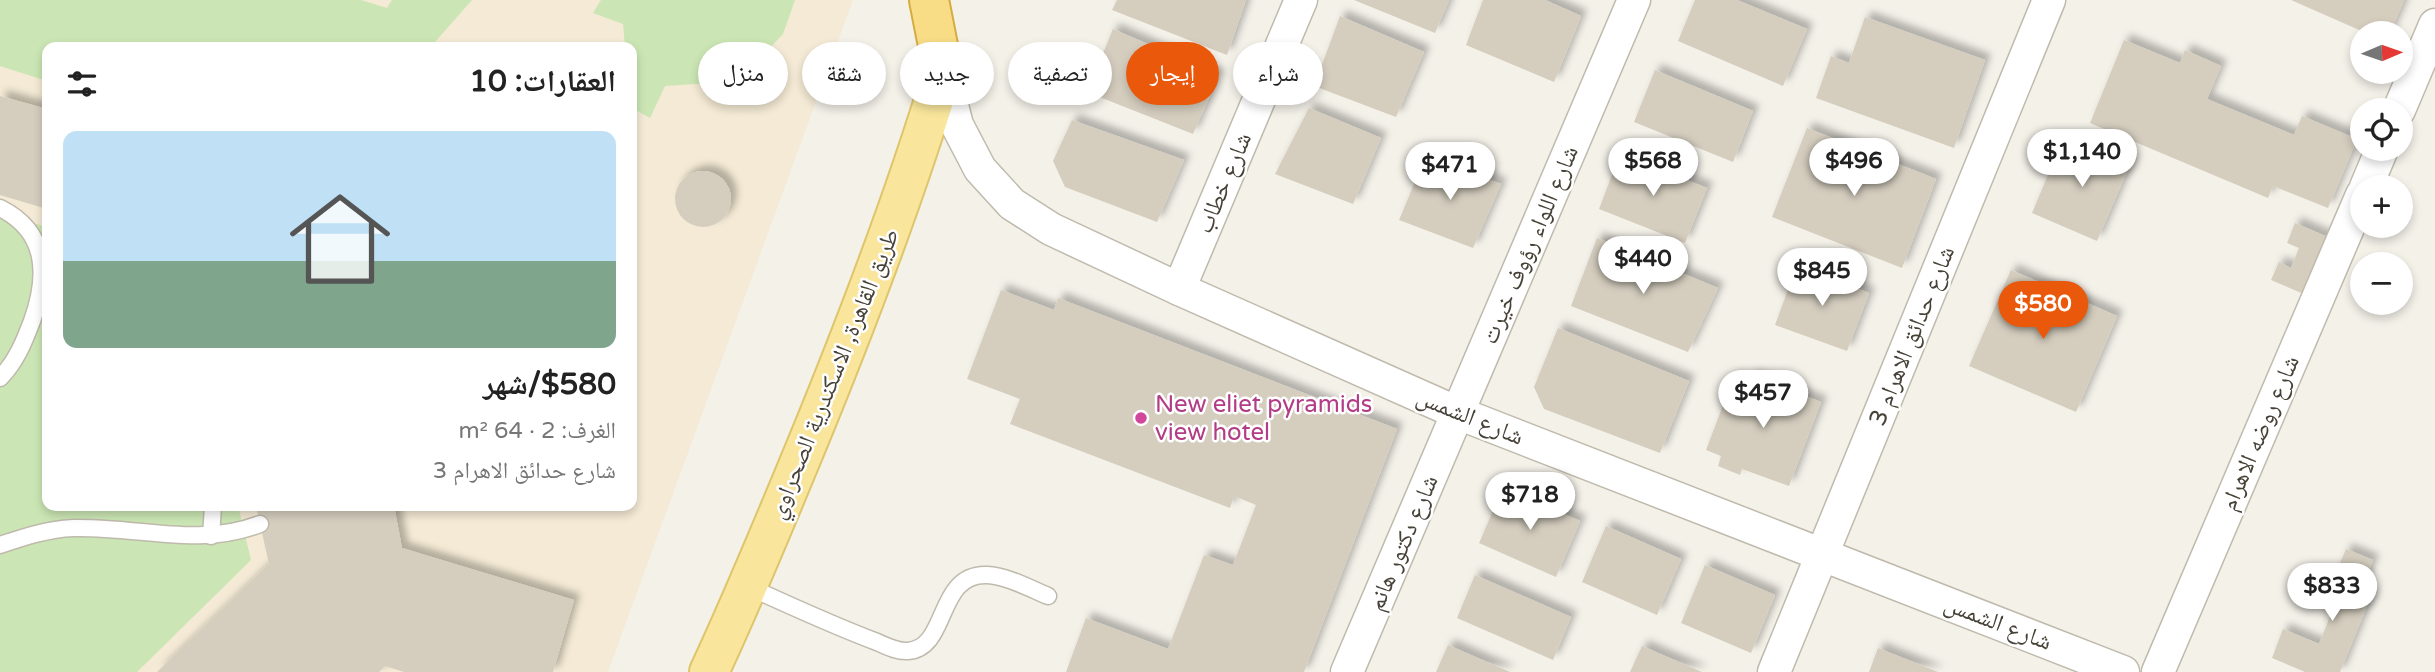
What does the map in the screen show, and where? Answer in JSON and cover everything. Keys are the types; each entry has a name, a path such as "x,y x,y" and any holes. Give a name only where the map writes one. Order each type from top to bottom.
{"highway":[{"path":"929,0 937,42"}],"main road":[{"name":"طريق القاهرة, الاسكندرية الصحراوي","path":"709,672 749,587 835,377 876,272 933,105"}],"street":[{"name":"شارع خطاب","path":"1179,289 1301,0"},
{"name":"شارع اللواء رؤوف خيرت","path":"1458,413 1634,0"},
{"name":"شارع حدائق الاهرام 3","path":"1774,672 2049,0"},
{"path":"2404,98 2435,25"},
{"name":"شارع الشمس","path":"952,105 957,125 980,169 1012,204 1051,229 1458,413 2123,672"},
{"name":"شارع روضه الاهرام","path":"2158,672 2350,223"},
{"name":"شارع دكتور هانم","path":"1348,672 1458,413"}],"lane":[{"path":"0,208 16,217 36,243 42,263"},
{"path":"0,378 16,358 24,341 42,287"},
{"path":"211,536 213,511"},
{"path":"0,545 23,537 73,528 211,536 231,534 260,524"},
{"path":"749,587 867,639 905,652 926,643 954,590 973,577 996,576 1048,596"}],"shaded area":[{"path":"0,0 853,0 838,42 802,42 802,105 815,105 608,672 0,672"}],"green space":[{"path":"0,0 361,0 387,8 392,0 472,0 435,42 42,42 42,79 0,66"},
{"path":"601,0 795,0 783,34 775,42 698,42 698,84 665,86 650,118 637,111 637,42 625,42 623,24 593,13"},
{"path":"0,213 42,226 42,511 239,511 251,560 137,672 0,672"}],"building":[{"path":"1117,0 1246,0 1227,55 1219,52 1219,42 1194,42 1112,10"},
{"path":"1354,0 1449,0 1435,33"},
{"path":"1483,0 1545,0 1581,16 1554,82 1466,45"},
{"path":"1695,0 1737,0 1807,29 1783,86 1678,41"},
{"path":"2291,0 2404,0 2395,21 2350,21 2350,26"},
{"path":"1340,16 1424,52 1396,117 1323,89 1323,62"},
{"path":"1865,17 1985,60 1954,148 1816,98 1831,56 1849,63"},
{"path":"1113,29 1143,42 1126,42 1126,105 1206,105 1193,134 1112,102 1112,42 1108,42"},
{"path":"2124,40 2180,63 2185,50 2221,66 2207,99 2294,135 2302,116 2350,136 2350,156 2328,208 2273,186 2268,198 2090,123"},
{"path":"1655,70 1753,111 1733,162 1634,122"},
{"path":"0,96 42,108 42,208 0,195"},
{"path":"1309,108 1381,138 1353,204 1275,174"},
{"path":"1072,120 1184,160 1157,222 1065,187 1053,161"},
{"path":"1807,128 1936,179 1902,268 1772,217"},
{"path":"2083,142 2131,162 2097,241 2032,213 2061,144 2079,152"},
{"path":"1620,154 1707,188 1685,243 1599,209"},
{"path":"1426,156 1501,184 1473,248 1399,220"},
{"path":"703,171 718,176 726,184 731,199 726,214 718,222 703,227 688,222 680,214 675,199 680,184 688,176"},
{"path":"2295,223 2330,238 2306,295 2271,280 2279,262 2291,268 2299,248 2287,243"},
{"path":"1597,238 1718,288 1688,352 1571,306"},
{"path":"1797,265 1869,293 1847,351 1775,325"},
{"path":"2011,270 2117,316 2076,412 1969,366"},
{"path":"1001,290 1054,310 1058,298 1397,429 1304,672 1066,672 1086,618 1168,649 1204,555 1233,565 1256,505 1234,496 1230,508 1010,424 1020,399 967,379"},
{"path":"1558,328 1689,381 1660,453 1544,409 1534,387"},
{"path":"1752,376 1821,402 1789,486 1742,469 1740,475 1718,466 1721,456 1706,450 1733,379 1748,385"},
{"path":"1503,488 1580,521 1556,577 1479,543"},
{"path":"257,511 395,511 402,548 574,600 553,672 404,672 385,666 379,672 157,672 269,564"},
{"path":"1606,526 1681,559 1657,615 1582,582"},
{"path":"2346,549 2373,560 2361,591 2371,596 2340,672 2305,672 2272,658 2283,629 2319,644 2343,584 2333,580"},
{"path":"1705,565 1775,595 1751,653 1681,623"},
{"path":"1475,575 1571,617 1553,660 1457,618"},
{"path":"1448,645 1510,672 1436,672"},
{"path":"1642,646 1702,672 1630,672"},
{"path":"1878,648 1938,672 1869,672"}],"place":[{"name":"New eliet pyramids view hotel","path":"1141,418"}]}
